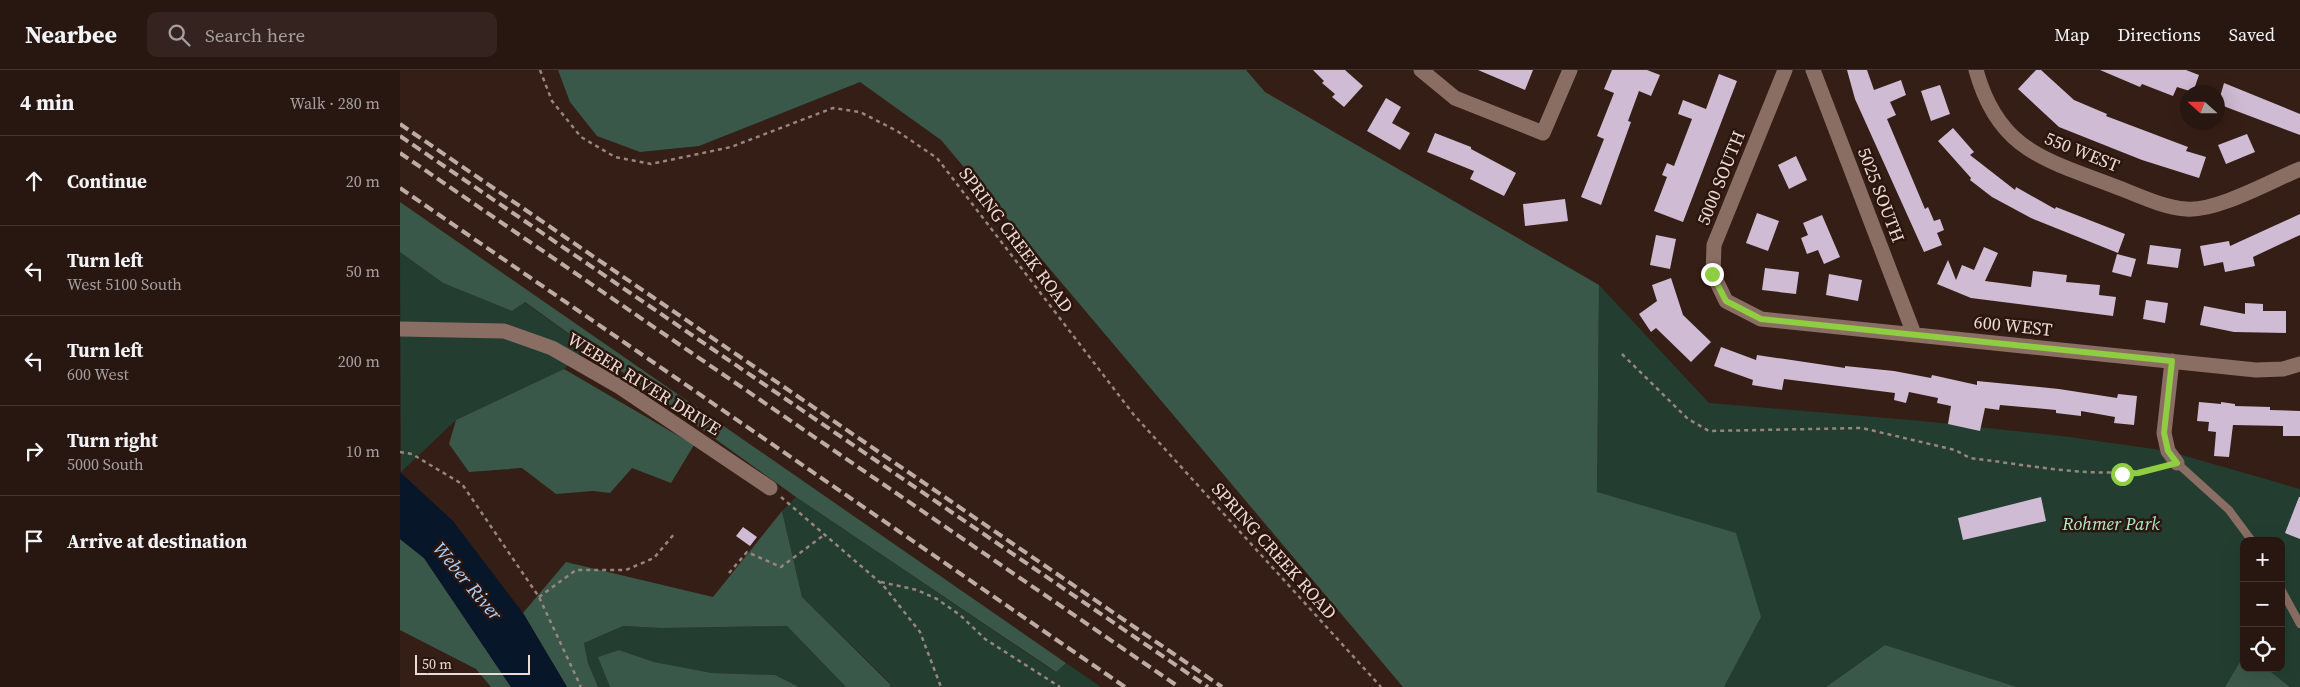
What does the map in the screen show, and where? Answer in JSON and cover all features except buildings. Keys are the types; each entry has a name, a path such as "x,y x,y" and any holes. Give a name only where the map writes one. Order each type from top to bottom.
{"street":[{"path":"1421,70 1454,98 1543,133 1570,70"},
{"name":"5000 SOUTH","path":"1726,301 1712,274 1714,245 1785,70"},
{"name":"5025 SOUTH","path":"1813,70 1914,334"},
{"name":"550 WEST","path":"1976,70 1994,114 2021,145 2039,157 2157,202 2186,210 2216,205 2300,169"},
{"name":"600 WEST","path":"1726,301 1761,319 2256,370 2283,369 2300,364"},
{"name":"WEBER RIVER DRIVE","path":"400,328 504,331 552,348 620,387 770,488"},
{"path":"2172,361 2164,433 2168,451 2177,463"}],"lane":[{"path":"2177,463 2229,510 2249,537"},
{"path":"2285,596 2300,624"}],"path":[{"name":"SPRING CREEK ROAD","path":"540,70 552,101 581,137 615,157 651,164 731,147 833,108 860,112 897,131 938,158 1134,415 1380,687"},
{"path":"1622,354 1688,419 1709,431 1862,428 1955,450 1970,458 2110,474 2138,473 2177,463"},
{"path":"400,452 412,454 462,484 539,597 581,687"},
{"path":"2118,482 2122,474"},
{"path":"770,488 880,582 920,632 941,687"},
{"path":"539,597 576,570 626,570 654,558 675,533"},
{"path":"729,573 747,552 781,567 824,535"},
{"path":"880,582 917,590 937,599 960,615 985,639 1060,687"}],"green space":[{"path":"558,70 1246,70 1265,92 1599,285 1597,492 1736,533 1761,617 1724,687 1403,687 941,140 860,82 699,146 640,152 597,136 570,102"},
{"path":"400,202 1066,663 1056,672 796,497 525,302 512,311 443,283 400,252"},
{"path":"400,252 443,283 512,311 524,302 587,347 564,369 456,420 401,472"},
{"name":"Rohmer Park","path":"1599,285 1709,403 1922,421 2062,436 2168,451 2300,489 2300,687 2290,687 2271,672 2285,672 2285,537 2240,537 2240,664 2225,687 2017,687 1885,645 1826,687 1724,687 1761,617 1597,492"},
{"path":"564,369 694,445 671,483 632,468 610,493 593,491 556,494 522,468 469,472 449,444 456,420"},
{"path":"796,497 1055,672 1066,663 1101,687 890,687 890,683 802,597 782,511"},
{"path":"782,511 802,597 890,684 890,687 846,687 787,626 661,628 623,626 584,643 588,663 598,687 567,687 523,613 566,562 713,597"},
{"path":"400,539 424,558 511,687 491,687 476,669 400,630"},
{"path":"623,626 661,628 787,626 846,687 799,687 775,675 712,673 654,662 619,650 599,657 610,687 598,687 588,663 584,643"},
{"path":"1885,645 2017,687 1826,687"},
{"path":"619,650 654,662 712,673 775,675 799,687 610,687 598,657"},
{"path":"2240,662 2240,672 2271,672 2290,687 2225,687"}],"water":[{"name":"Weber River","path":"400,472 453,521 523,613 567,687 511,687 424,558 400,539"}],"railway":[{"path":"400,124 1222,687"},
{"path":"400,136 1208,687"},
{"path":"400,153 1179,687"},
{"path":"400,188 1125,687"}],"route":[{"path":"1712,274 1726,301 1761,319 2172,361 2164,433 2168,451 2177,463 2138,473 2122,474"}]}
